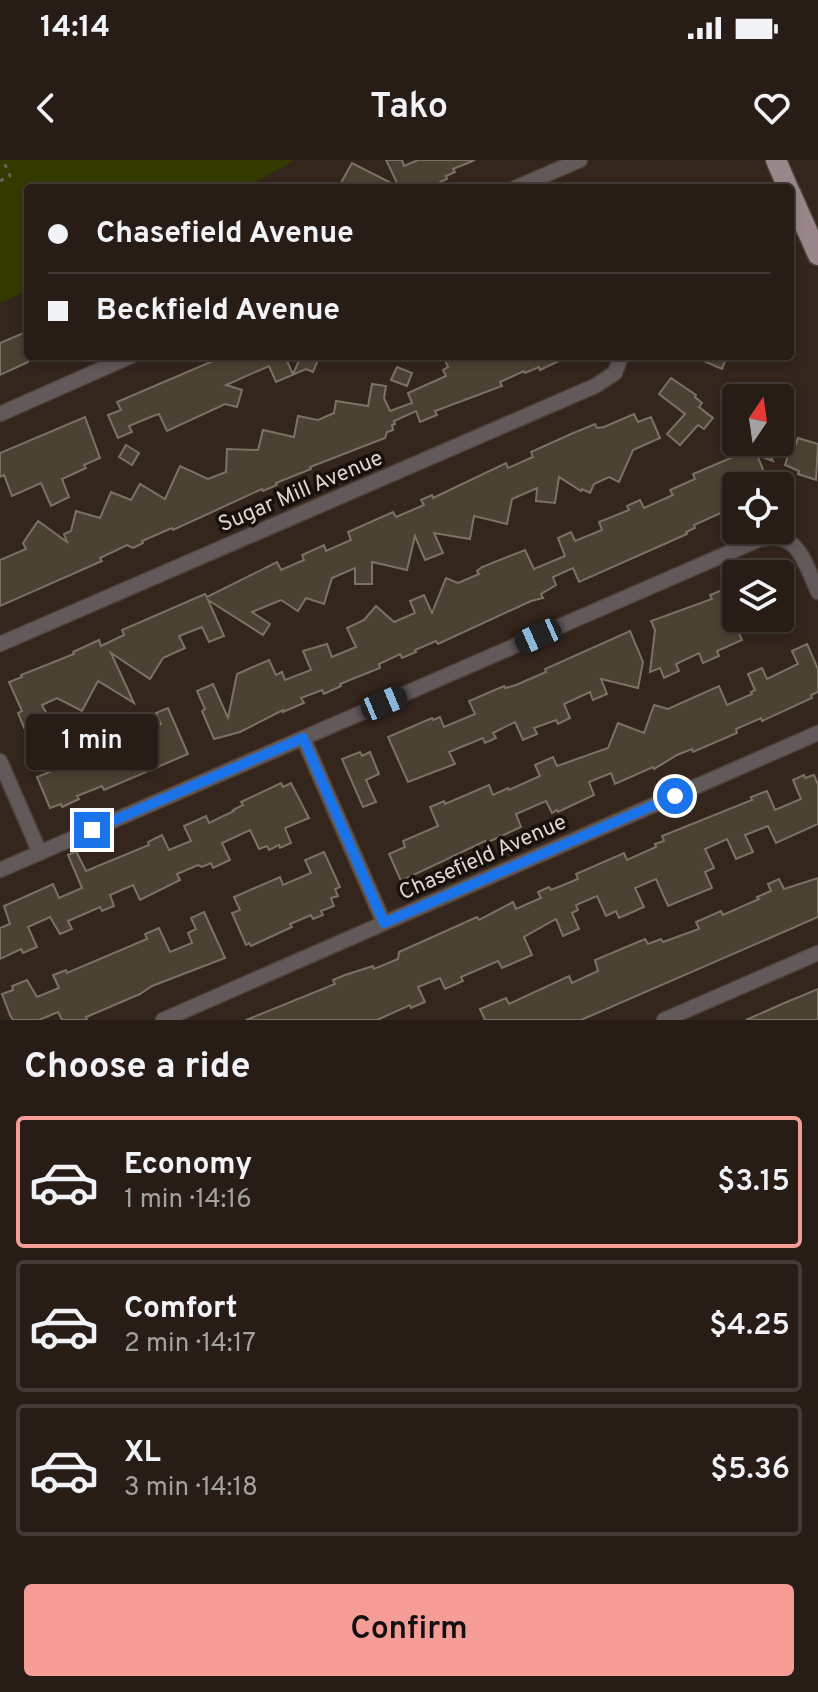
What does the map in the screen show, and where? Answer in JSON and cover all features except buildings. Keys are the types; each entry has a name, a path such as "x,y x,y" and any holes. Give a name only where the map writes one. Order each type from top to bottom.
{"main road":[{"path":"776,160 786,184"},
{"path":"794,201 818,255"}],"street":[{"path":"548,182 580,160"},
{"path":"0,414 122,360"},
{"name":"Sugar Mill Avenue","path":"0,644 595,386 615,373 620,360"},
{"path":"0,870 758,540 775,536 797,547 818,592"},
{"name":"Chasefield Avenue","path":"163,1020 818,733"},
{"path":"303,738 384,923"},
{"path":"0,761 40,853"},
{"path":"664,1020 818,953"}],"path":[{"path":"0,181 10,176 3,160"}],"green space":[{"path":"0,160 295,160 252,184 24,184 24,293 0,303"}],"route":[{"path":"92,830 303,738 384,923 675,796"}]}
